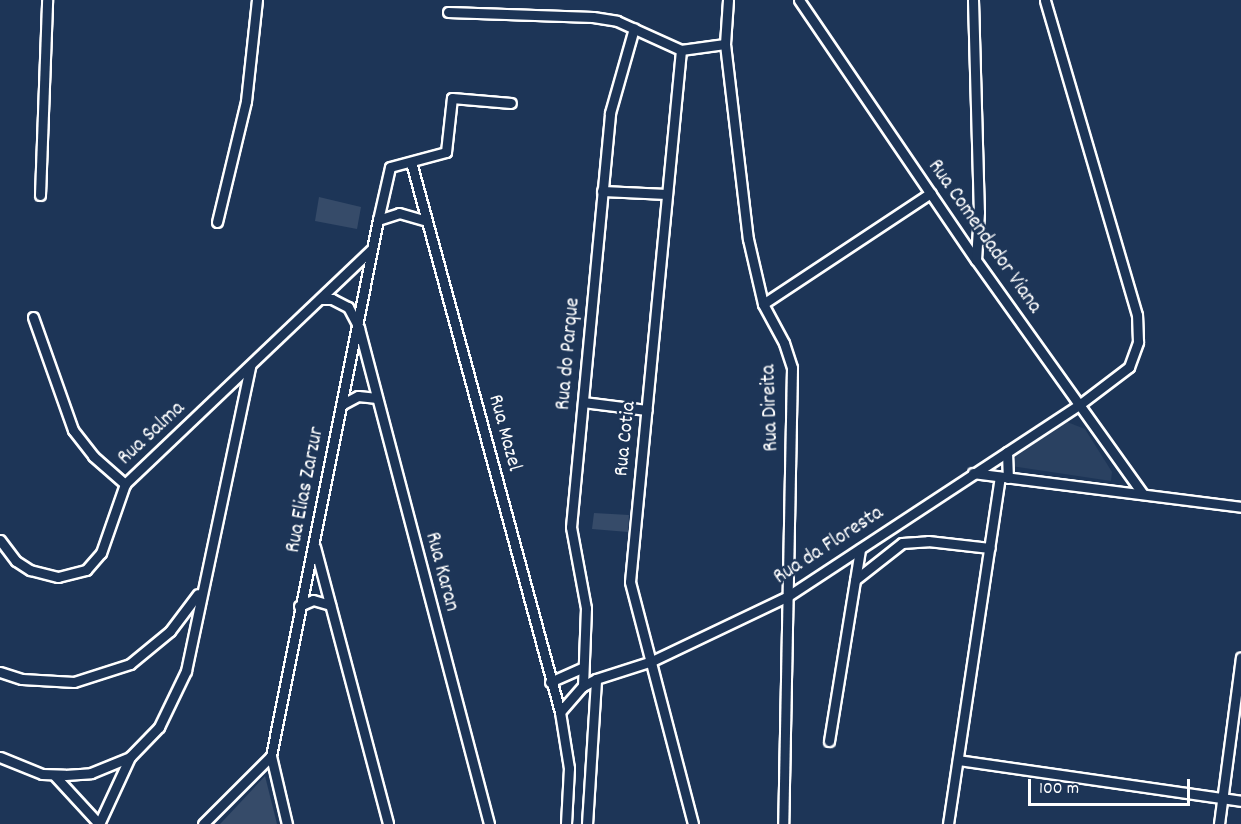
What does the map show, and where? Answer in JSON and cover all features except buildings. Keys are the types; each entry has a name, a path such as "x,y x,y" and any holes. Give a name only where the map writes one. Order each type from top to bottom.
{"street":[{"path":"40,195 47,0"},
{"path":"217,222 246,101 257,0"},
{"name":"Rua Direita","path":"728,0 725,44 748,239 763,304 784,343 792,368 783,824"},
{"name":"Rua Comendador Viana","path":"799,0 976,260 1142,493"},
{"path":"973,0 980,212 976,260"},
{"name":"Rua da Floresta","path":"583,686 596,679 652,661 788,596 1079,405 1129,367 1135,355 1138,329 1125,269 1045,0"},
{"path":"448,12 593,17 634,28 681,50 725,44"},
{"name":"Rua do Parque","path":"583,686 586,608 572,527 602,191 612,105 634,28"},
{"name":"Rua Cotia","path":"681,50 630,582 693,824"},
{"path":"411,162 446,152 452,99 511,103"},
{"name":"Rua Elias Zarzur","path":"271,756 299,606 359,328 371,250 390,166 396,162 411,162"},
{"name":"Rua Mazel","path":"411,162 550,682 560,712 568,768 566,824"},
{"path":"602,191 667,194"},
{"path":"763,304 931,193"},
{"path":"378,220 399,213 427,221"},
{"name":"Rua Salma","path":"0,540 16,561 30,570 58,577 86,570 101,553 124,484 371,250"},
{"path":"321,299 348,307 359,328"},
{"path":"33,317 73,430 93,456 124,484"},
{"name":"Rua Karan","path":"359,328 489,824"},
{"path":"54,775 99,824 130,757 159,727 179,688 186,671 201,590 250,365"},
{"path":"341,405 358,396 377,398"},
{"path":"583,402 648,410"},
{"path":"948,824 1007,452"},
{"path":"973,473 1241,507"},
{"path":"855,579 902,543 928,541 990,548"},
{"path":"314,544 388,824"},
{"path":"829,741 860,549"},
{"path":"0,672 22,679 74,682 130,664 170,631 201,590"},
{"path":"299,606 313,600 330,605"},
{"path":"1219,824 1241,657"},
{"path":"550,682 582,668"},
{"path":"587,823 596,679"},
{"path":"560,712 583,686"},
{"path":"202,824 271,756"},
{"path":"271,756 287,824"},
{"path":"0,757 54,775 91,774 130,757"},
{"path":"958,760 1241,801"}],"shaded area":[{"path":"319,197 361,207 357,229 315,221"},
{"path":"1062,420 1085,429 1112,472 1111,481 1011,466 1010,455"},
{"path":"594,513 629,515 628,532 592,529"},
{"path":"265,776 277,824 220,824 222,822"}]}
